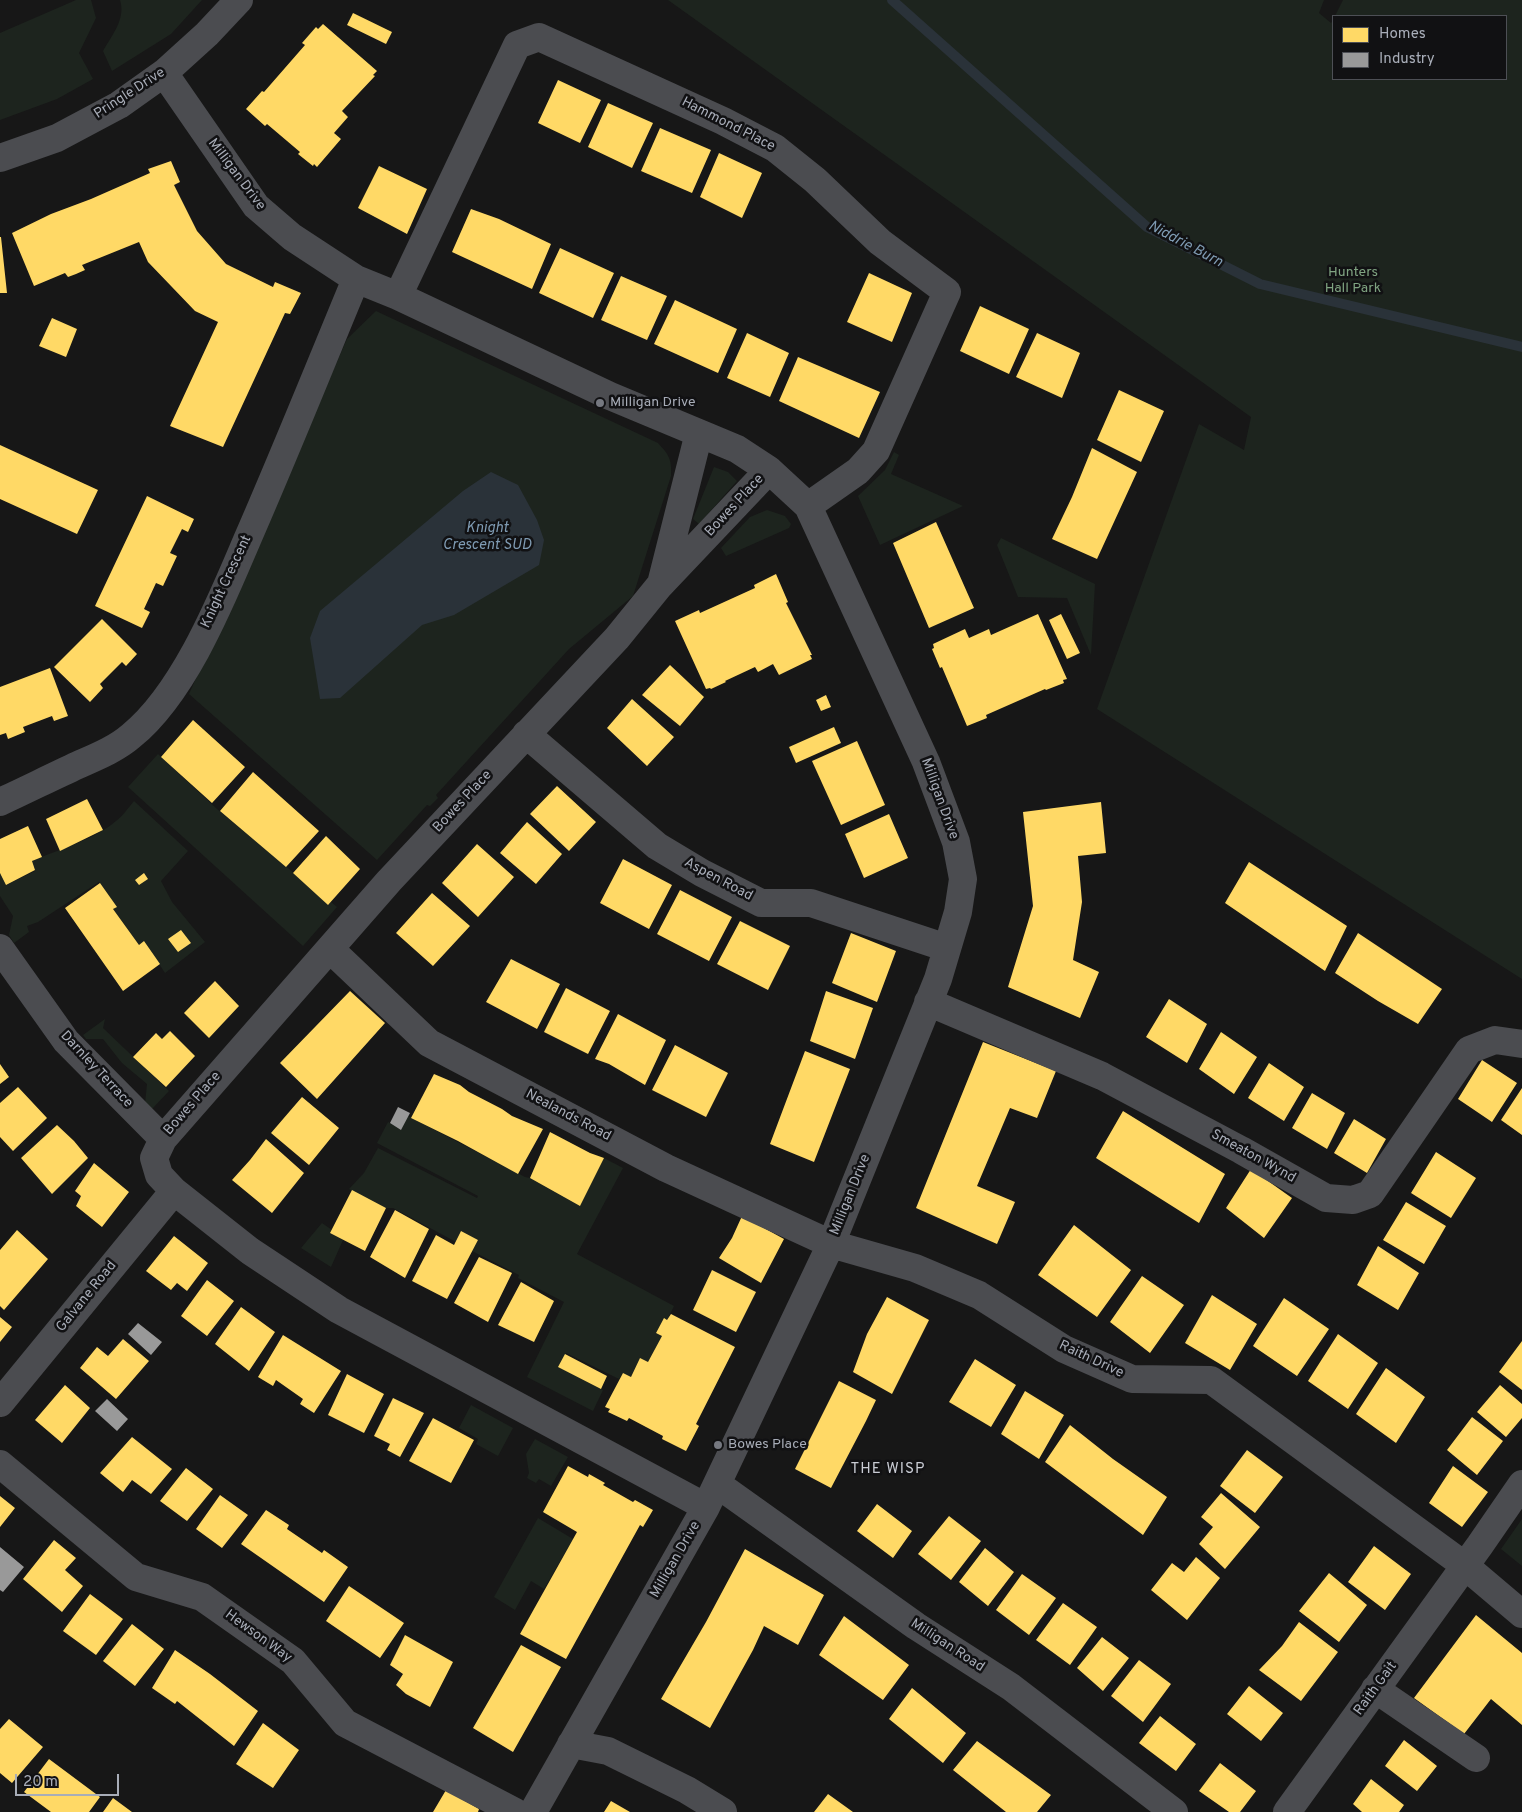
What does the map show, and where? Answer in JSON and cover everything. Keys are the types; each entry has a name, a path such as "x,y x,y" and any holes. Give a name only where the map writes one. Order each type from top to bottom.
{"street":[{"name":"Pringle Drive","path":"0,158 57,138 119,105 164,73 207,34 239,0"},
{"name":"Hammond Place","path":"398,296 517,45 539,38 723,121 775,148 816,180 880,242 947,292 876,451 858,471 808,506"},
{"name":"Milligan Drive","path":"164,73 256,206 292,237 356,279 398,296 610,396 737,449 769,470 808,506 926,762 956,842 963,879 958,912 938,979 831,1244 711,1496 532,1812"},
{"name":"Knight Crescent","path":"0,802 99,756 130,737 151,718 190,662 228,584 267,496 356,279"},
{"name":"Bowes Place","path":"660,585 699,433"},
{"name":"Bowes Place","path":"711,1496 339,1310 250,1251 174,1191 158,1175 154,1158 163,1139 389,881 618,638 660,585 769,470"},
{"name":"Aspen Road","path":"526,734 657,846 702,874 761,903 811,904 947,948"},
{"name":"Darnley Terrace","path":"0,948 66,1041 163,1139"},
{"name":"Nealands Road","path":"330,949 429,1043 666,1168 831,1244"},
{"name":"Smeaton Wynd","path":"928,1002 1102,1076 1242,1150 1326,1198 1353,1200 1370,1194 1469,1050 1495,1040 1522,1044"},
{"name":"Galvane Road","path":"0,1403 174,1191"},
{"name":"Raith Drive","path":"831,1244 915,1268 979,1295 1064,1350 1132,1379 1211,1380 1464,1565 1522,1614"},
{"name":"Hewson Way","path":"0,1464 136,1577 202,1597 293,1661 345,1723 515,1812"},
{"name":"Raith Gait","path":"1287,1812 1522,1484"},
{"name":"Milligan Road","path":"711,1496 1011,1687 1174,1812"},
{"path":"1376,1689 1476,1758"},
{"path":"571,1744 608,1752 687,1790 723,1812"}],"green space":[{"path":"76,0 91,0 96,18 79,53 93,79 57,99 0,120 0,33"},
{"path":"120,0 202,0 171,34 112,71 103,51 120,20"},
{"name":"Hunters Hall Park","path":"668,0 1324,0 1319,13 1331,23 1332,22 1332,80 1507,80 1507,15 1336,15 1343,0 1522,0 1522,979 1097,709 1199,424 1244,450 1251,417"},
{"path":"376,311 658,443 669,458 671,470 671,476 633,596 569,649 436,795 438,798 430,806 427,805 377,860 189,694 347,339"},
{"path":"894,452 899,455 891,474 963,506 880,545 858,496 885,470"},
{"path":"714,467 728,472 737,481 699,524 693,519"},
{"path":"767,510 785,516 791,524 789,528 726,556 721,548 750,517"},
{"path":"1001,538 1095,584 1091,655 1067,598 1018,597 997,545"},
{"path":"158,754 217,809 287,867 328,905 331,902 337,907 303,946 128,787"},
{"path":"134,801 188,851 161,881 172,902 205,942 165,973 144,941 139,945 113,909 116,907 99,882 38,922 27,926 29,932 14,943 9,935 13,916 0,896 0,873 6,885 35,871 32,861 97,834 119,819"},
{"path":"105,1019 103,1028 169,1091 152,1109 145,1104 147,1084 122,1063 103,1039 86,1039 83,1035"},
{"path":"408,1116 530,1178 580,1206 604,1158 623,1168 577,1254 674,1306 667,1320 664,1319 656,1333 662,1336 648,1362 640,1358 631,1377 623,1373 619,1379 566,1353 559,1367 603,1390 593,1411 527,1377 564,1302 518,1278 519,1275 472,1251 478,1240 461,1231 456,1242 393,1208 386,1208 349,1189 364,1173 378,1148 477,1198 478,1196 377,1143 388,1122 401,1129"},
{"path":"322,1223 332,1230 330,1233 343,1240 331,1267 301,1248"},
{"path":"471,1405 513,1428 498,1456 476,1444 478,1439 459,1428"},
{"path":"535,1439 568,1457 551,1486 539,1479 536,1483 527,1478 529,1473 526,1454"},
{"path":"538,1518 573,1539 544,1589 531,1581 515,1610 494,1597"},
{"path":"1522,1519 1522,1566 1501,1549"}],"water":[{"name":"Knight Crescent SUD","path":"491,472 518,485 537,520 544,540 539,565 454,615 422,625 340,698 320,699 310,638 320,611 463,491"}],"building: Homes":[{"path":"353,13 392,32 386,44 347,25"},
{"path":"323,24 377,71 373,75 375,76 342,111 348,117 334,133 341,139 317,167 298,154 300,152 246,109 262,91 264,92 305,45 302,43 316,27 318,29"},
{"path":"558,80 601,100 580,143 538,123"},
{"path":"608,103 653,123 632,168 588,147"},
{"path":"660,128 711,150 692,193 641,171"},
{"path":"719,153 762,173 742,218 700,197"},
{"path":"171,161 180,182 174,185 197,231 226,264 273,287 275,282 301,293 290,314 285,313 223,447 170,426 218,322 195,311 148,262 139,242 82,265 85,270 76,274 68,277 65,273 34,286 12,233 51,214 150,173 148,169"},
{"path":"379,166 427,189 407,234 358,208"},
{"path":"471,209 499,219 551,244 532,289 452,252"},
{"path":"1,237 7,293 0,293"},
{"path":"560,248 614,273 593,318 539,293"},
{"path":"869,273 912,293 892,342 847,322"},
{"path":"621,276 667,296 647,340 601,320"},
{"path":"675,300 737,329 718,373 654,344"},
{"path":"980,306 1029,329 1009,374 960,351"},
{"path":"52,318 77,329 66,357 39,346"},
{"path":"747,333 789,353 770,397 727,378"},
{"path":"1037,333 1080,353 1062,398 1016,377"},
{"path":"798,357 880,392 859,438 779,401"},
{"path":"1119,390 1164,411 1141,462 1097,440"},
{"path":"0,445 98,490 77,534 0,499"},
{"path":"1092,448 1137,472 1097,559 1052,539"},
{"path":"147,496 194,519 188,532 182,529 170,553 177,556 163,586 156,583 144,609 150,612 142,628 95,606"},
{"path":"936,522 974,608 929,628 893,543"},
{"path":"776,574 788,602 786,603 812,655 810,655 812,659 779,675 773,664 758,672 755,667 711,689 706,689 675,621 699,610 700,613 755,588 754,585"},
{"path":"1038,614 1067,679 1063,680 1064,683 1045,689 986,715 987,718 967,726 942,667 940,668 932,649 934,648 933,644 965,629 969,638 989,629 991,635"},
{"path":"1061,614 1080,653 1067,659 1049,620"},
{"path":"102,619 137,654 126,666 122,662 100,684 103,688 90,702 54,667"},
{"path":"670,665 704,697 680,726 642,695"},
{"path":"50,668 68,716 54,721 52,716 23,727 25,732 8,739 6,733 0,735 0,687"},
{"path":"826,695 831,707 821,711 816,700"},
{"path":"632,699 674,737 647,766 607,728"},
{"path":"193,720 245,767 212,803 161,757"},
{"path":"834,727 841,743 796,763 789,747"},
{"path":"857,741 885,805 841,825 812,761"},
{"path":"253,772 319,831 286,867 220,811"},
{"path":"557,786 596,822 569,851 530,814"},
{"path":"87,799 103,830 60,851 46,819"},
{"path":"1101,802 1106,853 1078,856 1082,902 1073,960 1099,972 1080,1018 1008,987 1033,906 1023,812"},
{"path":"889,814 908,858 864,878 845,834"},
{"path":"527,822 562,854 536,884 500,853"},
{"path":"28,826 42,857 32,861 35,870 6,885 0,873 0,839"},
{"path":"326,836 360,869 328,905 293,873"},
{"path":"477,844 514,877 478,917 442,883"},
{"path":"623,859 672,885 649,929 600,903"},
{"path":"1249,862 1347,926 1325,971 1225,903"},
{"path":"144,873 148,879 139,885 135,880"},
{"path":"100,883 117,907 113,909 139,945 144,941 160,964 123,991 65,908"},
{"path":"680,890 732,917 709,961 657,934"},
{"path":"432,893 470,926 433,966 396,933"},
{"path":"740,921 790,946 768,990 717,964"},
{"path":"181,930 191,943 178,952 168,939"},
{"path":"851,933 896,951 877,1002 832,983"},
{"path":"1358,933 1442,989 1418,1024 1335,973"},
{"path":"511,959 560,984 537,1029 486,1002"},
{"path":"215,981 239,1006 209,1038 184,1013"},
{"path":"566,988 610,1011 588,1054 544,1032"},
{"path":"350,991 385,1023 317,1099 280,1063"},
{"path":"826,991 873,1008 855,1059 810,1041"},
{"path":"1169,999 1207,1024 1187,1063 1146,1037"},
{"path":"618,1014 666,1040 645,1085 609,1064 595,1059"},
{"path":"170,1031 195,1056 166,1087 133,1057 156,1033 162,1039"},
{"path":"1221,1032 1257,1057 1234,1094 1199,1069"},
{"path":"983,1042 1056,1071 1037,1118 1010,1108 977,1186 1015,1202 997,1244 916,1208"},
{"path":"675,1045 728,1073 706,1117 652,1090"},
{"path":"805,1051 850,1069 814,1162 770,1144"},
{"path":"1482,1060 1517,1083 1492,1122 1458,1099"},
{"path":"1269,1063 1304,1087 1284,1121 1248,1098"},
{"path":"0,1064 9,1077 0,1084"},
{"path":"434,1074 460,1085 512,1116 543,1129 518,1174 411,1118"},
{"path":"18,1087 47,1118 13,1151 0,1137 0,1103"},
{"path":"1522,1088 1522,1135 1501,1120"},
{"path":"1312,1093 1345,1113 1327,1149 1292,1128"},
{"path":"302,1097 339,1128 309,1165 271,1133"},
{"path":"1123,1111 1225,1174 1199,1223 1096,1158"},
{"path":"1354,1119 1386,1139 1367,1173 1334,1153"},
{"path":"57,1125 88,1158 52,1194 21,1158"},
{"path":"550,1132 590,1153 604,1158 580,1206 530,1178"},
{"path":"266,1139 304,1173 272,1213 232,1180"},
{"path":"1436,1152 1476,1178 1451,1218 1411,1193"},
{"path":"94,1163 129,1192 102,1227 76,1206 81,1196 75,1191"},
{"path":"1251,1169 1292,1198 1264,1238 1226,1208"},
{"path":"352,1190 386,1208 365,1251 330,1233"},
{"path":"1406,1202 1446,1226 1424,1264 1383,1240"},
{"path":"395,1210 429,1229 405,1278 370,1257"},
{"path":"742,1216 784,1239 761,1283 719,1258 732,1238"},
{"path":"1074,1225 1131,1270 1097,1317 1038,1275"},
{"path":"17,1230 48,1259 4,1310 0,1306 0,1250"},
{"path":"461,1231 478,1240 447,1299 412,1281 436,1235 454,1245"},
{"path":"174,1236 208,1263 187,1291 177,1283 171,1290 146,1271"},
{"path":"1378,1246 1419,1273 1398,1310 1357,1285"},
{"path":"479,1257 512,1273 488,1322 454,1303"},
{"path":"712,1270 756,1292 736,1332 693,1310"},
{"path":"1142,1276 1184,1305 1150,1353 1110,1322"},
{"path":"207,1280 234,1301 207,1336 181,1316"},
{"path":"521,1282 554,1301 534,1342 498,1325"},
{"path":"1212,1295 1257,1324 1230,1370 1185,1343"},
{"path":"887,1297 929,1320 892,1394 853,1372 867,1334"},
{"path":"1284,1298 1329,1329 1297,1376 1253,1346"},
{"path":"241,1307 275,1332 249,1371 215,1344"},
{"path":"671,1314 735,1347 696,1424 699,1426 686,1451 662,1439 663,1436 629,1418 627,1421 608,1412 610,1409 605,1407 623,1373 631,1377 640,1358 648,1362 662,1336 656,1333 664,1318 667,1320"},
{"path":"0,1317 12,1327 0,1342"},
{"path":"1338,1334 1378,1363 1348,1409 1308,1381"},
{"path":"283,1335 341,1371 314,1413 300,1404 303,1399 276,1380 273,1386 258,1377"},
{"path":"123,1339 149,1361 116,1399 80,1368 97,1347 108,1356"},
{"path":"1522,1341 1522,1390 1499,1372"},
{"path":"565,1354 607,1376 601,1389 558,1367"},
{"path":"975,1359 1016,1385 991,1427 949,1402"},
{"path":"1386,1368 1425,1397 1396,1443 1356,1414"},
{"path":"347,1374 384,1394 364,1433 328,1415"},
{"path":"839,1381 876,1400 831,1488 795,1469"},
{"path":"65,1385 90,1408 62,1443 35,1420"},
{"path":"1500,1385 1522,1404 1522,1418 1506,1437 1477,1412"},
{"path":"1025,1391 1064,1415 1039,1459 1001,1434"},
{"path":"393,1398 424,1413 400,1457 387,1450 390,1444 374,1436"},
{"path":"1472,1417 1503,1441 1477,1475 1447,1450"},
{"path":"433,1418 474,1440 451,1483 409,1461"},
{"path":"1070,1425 1113,1459 1167,1497 1143,1535 1045,1462"},
{"path":"132,1437 172,1469 151,1494 132,1480 123,1492 100,1473"},
{"path":"1247,1450 1283,1477 1255,1513 1220,1486"},
{"path":"568,1466 588,1477 589,1474 605,1483 603,1485 633,1502 635,1500 653,1510 643,1527 640,1525 566,1659 520,1634 577,1532 543,1512"},
{"path":"1453,1466 1488,1492 1462,1527 1429,1503"},
{"path":"186,1468 213,1489 187,1521 160,1501"},
{"path":"1221,1493 1260,1527 1225,1569 1199,1544 1213,1527 1201,1517"},
{"path":"220,1495 248,1515 222,1548 196,1529"},
{"path":"0,1496 15,1508 0,1527"},
{"path":"877,1504 912,1531 893,1558 857,1531"},
{"path":"266,1510 289,1525 287,1529 322,1553 324,1550 348,1567 324,1602 241,1544"},
{"path":"949,1516 981,1541 951,1580 918,1554"},
{"path":"54,1540 76,1558 65,1570 83,1586 62,1612 23,1579"},
{"path":"1374,1546 1411,1574 1385,1610 1348,1582"},
{"path":"985,1548 1014,1572 988,1606 959,1582"},
{"path":"745,1549 824,1595 798,1645 764,1626 753,1650 710,1728 661,1699 706,1622"},
{"path":"1196,1557 1220,1578 1187,1620 1151,1590 1172,1563 1184,1572"},
{"path":"1329,1573 1367,1605 1339,1642 1299,1611"},
{"path":"1022,1574 1056,1598 1029,1635 996,1610"},
{"path":"349,1586 404,1623 380,1658 326,1621"},
{"path":"90,1594 123,1619 96,1655 63,1631"},
{"path":"1063,1603 1097,1627 1070,1665 1036,1640"},
{"path":"1476,1615 1522,1653 1522,1725 1491,1699 1464,1734 1414,1698"},
{"path":"844,1616 909,1665 883,1700 819,1655"},
{"path":"1299,1622 1338,1652 1301,1701 1259,1670 1282,1646"},
{"path":"132,1624 164,1649 135,1686 103,1661"},
{"path":"405,1635 453,1662 430,1707 406,1694 396,1685 403,1674 390,1665"},
{"path":"1102,1637 1129,1658 1103,1691 1077,1668"},
{"path":"521,1645 561,1667 513,1752 473,1728"},
{"path":"175,1650 258,1711 234,1746 177,1701 175,1704 152,1688"},
{"path":"1139,1660 1171,1684 1143,1722 1111,1696"},
{"path":"1249,1686 1283,1713 1261,1741 1227,1714"},
{"path":"912,1688 966,1733 943,1763 889,1719"},
{"path":"1160,1716 1196,1744 1176,1771 1139,1743"},
{"path":"9,1719 43,1747 12,1783 0,1773 0,1729"},
{"path":"263,1723 299,1750 273,1788 236,1764"},
{"path":"1404,1740 1437,1766 1417,1791 1385,1766"},
{"path":"977,1741 1051,1795 1037,1812 1006,1812 953,1770"},
{"path":"49,1759 100,1797 89,1812 51,1812 24,1792"},
{"path":"1220,1763 1256,1791 1240,1812 1229,1812 1199,1791"},
{"path":"1371,1779 1404,1805 1399,1812 1362,1812 1353,1804"},
{"path":"446,1790 479,1809 478,1812 433,1812"},
{"path":"828,1794 853,1812 814,1812"},
{"path":"113,1798 132,1812 103,1812"},
{"path":"611,1801 630,1812 604,1812"}],"building: Industry":[{"path":"398,1107 410,1113 401,1130 390,1123"},
{"path":"138,1323 162,1342 151,1355 128,1334"},
{"path":"107,1399 128,1419 117,1431 95,1411"},
{"path":"0,1547 24,1567 3,1592 0,1590"}],"waterway":[{"name":"Niddrie Burn","path":"892,0 1147,227 1260,284 1522,347"}],"place":[{"name":"Milligan Drive","path":"600,403"},
{"name":"Bowes Place","path":"718,1445"}],"district":[{"name":"THE WISP","path":"888,1470"}]}
